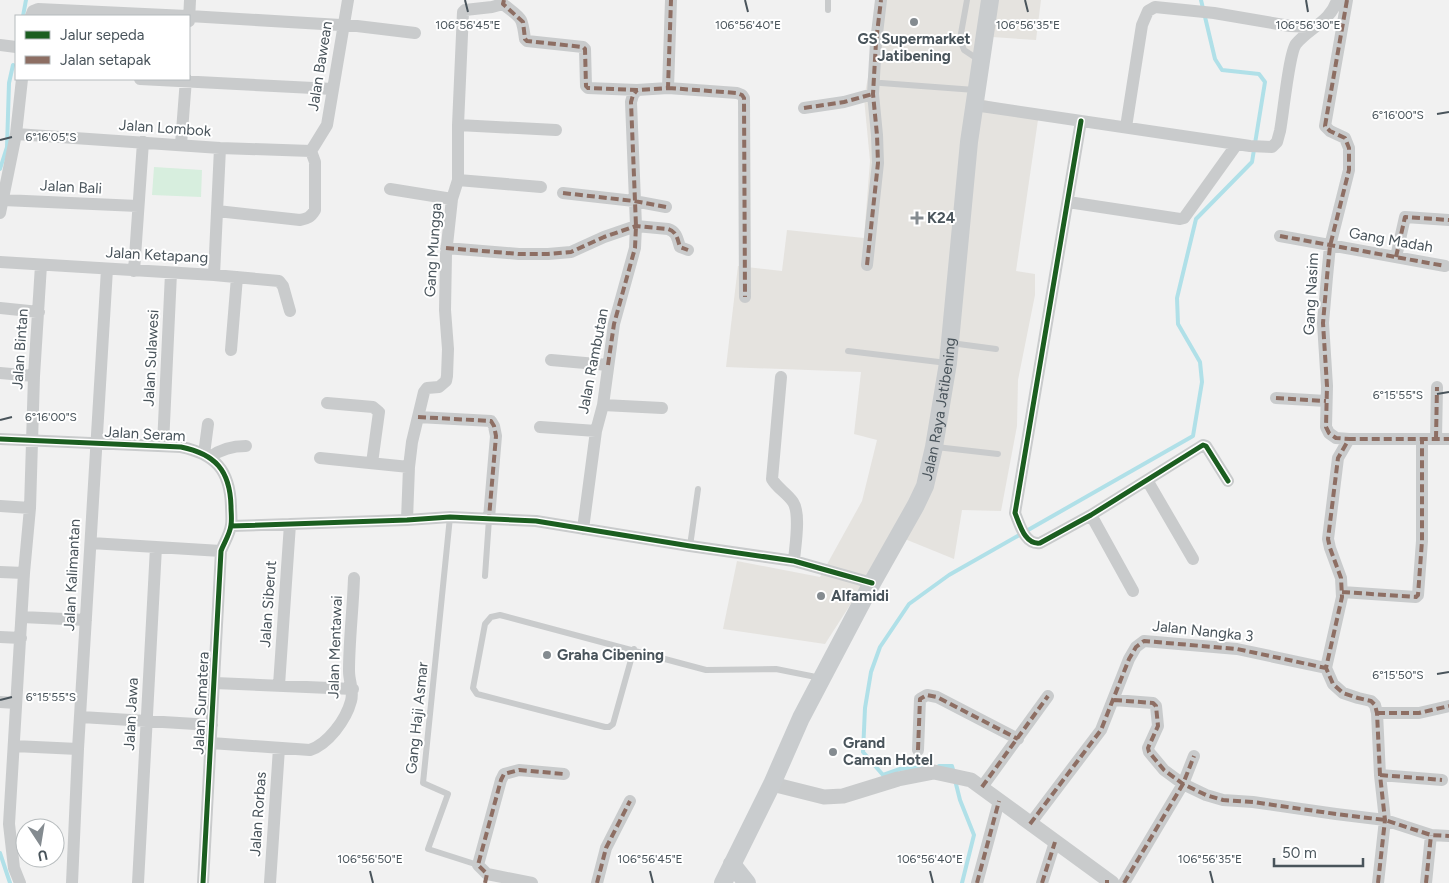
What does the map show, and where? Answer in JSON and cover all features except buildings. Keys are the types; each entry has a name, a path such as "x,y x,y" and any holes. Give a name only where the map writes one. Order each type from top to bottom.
{"main road":[{"name":"Jalan Raya Jatibening","path":"723,883 822,678 925,486 934,447 948,363 968,152 990,0"},
{"path":"732,864 747,883"}],"street":[{"path":"188,15 190,0"},
{"name":"Jalan Bawean","path":"312,151 327,125 348,0"},
{"path":"668,88 671,0"},
{"path":"867,265 878,163 873,94 881,0"},
{"path":"975,98 1081,121 1250,146 1272,147 1277,142 1295,46 1312,28 1322,23 1335,7 1337,0"},
{"name":"Gang Nasim","path":"1347,0 1325,126 1330,131 1345,138 1350,148 1349,170 1330,246 1324,323 1326,427 1329,433 1336,438 1349,439"},
{"path":"503,2 521,18 527,41 583,47 585,49 586,86 588,88 637,90 668,88 737,93 742,95 744,98 745,298"},
{"name":"Gang Mungga","path":"407,520 412,442 425,390 439,387 446,381 447,376 446,248 452,199 458,180 458,125 463,12 465,10 498,6 503,2"},
{"path":"1126,127 1142,25 1148,11 1155,7 1214,13 1312,28"},
{"path":"34,12 150,15"},
{"path":"190,16 344,25 416,33"},
{"path":"0,45 15,47"},
{"path":"0,213 16,134 22,80"},
{"path":"181,144 186,80 333,89"},
{"name":"Jalan Rambutan","path":"583,529 596,430 603,405 614,324 635,248 636,226 631,102 637,90"},
{"path":"804,108 873,94"},
{"path":"1081,121 1015,513 1030,542 1034,544 1040,543 1091,515 1203,445 1206,446 1228,481"},
{"path":"458,125 556,130"},
{"name":"Jalan Lombok","path":"16,134 220,148 312,151"},
{"path":"134,271 142,142"},
{"path":"1068,202 1180,219 1184,218 1236,144"},
{"path":"214,275 220,148"},
{"path":"217,211 294,220 310,217 314,210 315,162 312,151"},
{"path":"458,180 542,186"},
{"path":"390,189 452,199"},
{"path":"563,193 634,200 666,207"},
{"name":"Jalan Bali","path":"3,200 138,206"},
{"path":"1396,257 1405,217 1449,220"},
{"path":"446,248 519,254 571,252 636,226 673,230 680,247 688,250"},
{"name":"Gang Madah","path":"1280,236 1445,266"},
{"name":"Jalan Ketapang","path":"0,262 214,275 279,281 283,286 290,311"},
{"name":"Jalan Bintan","path":"20,883 12,858 9,824 24,573 30,508 31,440 41,265"},
{"name":"Jalan Kalimantan","path":"72,883 78,749 107,269"},
{"name":"Jalan Sulawesi","path":"163,445 172,273"},
{"path":"231,350 237,277"},
{"path":"0,308 39,312"},
{"path":"551,360 608,365"},
{"path":"0,373 34,376"},
{"path":"781,377 772,479 793,502 797,510 794,561"},
{"path":"1378,883 1386,820 1380,775 1377,713 1371,700 1342,693 1333,684 1326,668 1342,592 1341,578 1328,539 1338,458 1349,439 1443,439 1437,387"},
{"path":"1276,398 1326,402"},
{"path":"327,403 373,407 379,412 372,463"},
{"path":"603,405 662,408"},
{"path":"418,417 490,421 494,426 496,436 489,518"},
{"path":"208,424 207,455 225,473 231,492 231,526 450,517 536,521 794,561 872,583"},
{"path":"540,426 596,430"},
{"name":"Jalan Seram","path":"0,439 163,445 181,447 207,455"},
{"path":"1342,592 1416,597 1418,595 1422,542 1422,439"},
{"path":"207,455 232,447 246,446"},
{"path":"320,458 409,467"},
{"path":"1147,480 1193,560"},
{"path":"0,506 30,508"},
{"path":"1091,515 1134,592"},
{"name":"Jalan Siberut","path":"279,686 290,524"},
{"name":"Jalan Sumatera","path":"203,883 221,551 231,526"},
{"path":"91,543 221,551"},
{"name":"Jalan Jawa","path":"138,883 156,547"},
{"path":"0,572 24,573"},
{"name":"Jalan Mentawai","path":"211,743 310,750 318,747 335,729 347,713 352,700 349,671 354,578"},
{"path":"22,617 86,620"},
{"path":"0,637 21,638"},
{"name":"Jalan Nangka 3","path":"1030,824 1101,730 1129,658 1136,647 1144,641 1150,640 1237,649 1326,668"},
{"path":"215,683 352,689"},
{"path":"918,750 920,699 927,695 937,697 1018,739"},
{"path":"977,784 1018,739 1048,696"},
{"path":"1114,700 1153,703 1156,706 1158,726 1148,750 1164,770 1183,784 1206,795 1223,800 1253,802 1386,820 1431,835 1449,836"},
{"path":"0,702 16,703"},
{"path":"1377,713 1420,713 1449,706"},
{"path":"81,717 212,725"},
{"path":"14,746 78,749"},
{"name":"Jalan Rorbas","path":"270,883 279,748"},
{"path":"1124,883 1183,784 1194,756"},
{"path":"532,883 483,874 501,780 504,774 519,770 564,774"},
{"path":"772,784 824,798 843,796 898,779 934,772 977,784 1109,882"},
{"path":"1380,775 1442,780"},
{"path":"977,883 999,800"},
{"path":"596,883 606,848 630,801"},
{"path":"0,814 9,824"},
{"path":"1426,883 1431,835"},
{"path":"1042,883 1054,842"}],"lane":[{"path":"828,0 828,10"},
{"path":"966,0 960,39 964,50 980,61"},
{"path":"881,83 975,98"},
{"path":"950,342 996,349"},
{"path":"848,350 948,363"},
{"path":"934,447 998,454"},
{"path":"690,546 698,489"},
{"name":"Gang Haji Asmar","path":"450,517 423,783 448,794 428,849 483,874"},
{"path":"486,576 489,518"},
{"path":"634,650 613,724 605,728 477,694 473,688 485,624 488,619 495,615 500,615 634,650 706,670 776,669 822,678"}],"shaded area":[{"path":"883,0 1041,0 1036,40 992,37 976,98 1039,113 1016,271 1035,274 1035,295 1018,380 1017,426 1001,511 962,510 954,559 895,535 825,644 723,629 737,561 820,577 862,501 877,440 854,434 861,372 726,367 738,266 782,271 787,230 864,238 870,161 864,98"}],"green space":[{"path":"154,167 202,170 201,197 152,195"}],"waterway":[{"path":"23,15 26,0"},
{"path":"924,767 900,769 883,775 863,752 865,708 871,672 880,647 909,604 949,575 1193,436 1202,382 1200,362 1178,324 1177,298 1196,219 1252,162 1265,82 1259,74 1222,70 1215,59 1201,0"},
{"path":"0,169 7,147 9,83 13,65"},
{"path":"939,766 952,766 954,773"},
{"path":"955,780 960,800 974,835 962,883"},
{"path":"0,853 10,883"}],"marked path":[{"path":"504,0 503,4 523,22 525,39 527,41 583,47 585,49 586,86 588,88 637,90 668,88 671,0"},
{"path":"867,265 878,163 873,94 881,0"},
{"path":"1347,0 1325,126 1330,131 1345,138 1349,148 1349,170 1330,246 1323,323 1327,386 1326,427 1329,433 1336,438 1349,439"},
{"path":"668,88 737,93 744,98 745,297"},
{"path":"608,365 614,324 635,248 636,226 631,102 637,90"},
{"path":"804,108 844,102 873,94"},
{"path":"563,193 634,201 666,207"},
{"path":"1396,257 1405,217 1449,220"},
{"path":"446,248 519,254 571,252 604,237 636,226 671,230 676,236 680,247 688,250"},
{"path":"1280,236 1445,266"},
{"path":"1436,439 1437,387"},
{"path":"1276,398 1326,401"},
{"path":"418,417 491,421 496,436 489,518"},
{"path":"1378,883 1385,820 1380,775 1377,713 1375,705 1371,701 1343,693 1333,684 1326,668 1342,597 1341,578 1328,539 1338,458 1349,439 1449,439"},
{"path":"1342,592 1416,597 1418,595 1422,541 1422,439"},
{"path":"1030,824 1101,730 1129,659 1136,647 1144,641 1237,649 1326,668"},
{"path":"918,750 920,699 927,695 937,697 1018,739"},
{"path":"982,787 1048,696"},
{"path":"1114,700 1153,703 1156,706 1158,726 1148,748 1149,752 1164,770 1183,784 1206,795 1223,800 1253,802 1385,820 1431,835 1449,836"},
{"path":"1377,713 1419,713 1449,706"},
{"path":"1124,883 1183,784 1194,756"},
{"path":"485,883 487,874 478,865 504,774 519,770 564,774"},
{"path":"1380,775 1442,780"},
{"path":"597,883 606,848 630,801"},
{"path":"977,883 999,801"},
{"path":"1426,883 1431,835"},
{"path":"1042,883 1055,842"}],"cycle path":[{"path":"1081,121 1015,513 1019,523 1030,541 1040,543 1091,515 1203,445 1206,446 1228,481"},
{"path":"0,439 181,447 203,454 211,459 224,473 230,493 231,525 221,551 203,883"},
{"path":"231,526 450,517 536,521 794,561 872,583"}],"place":[{"name":"GS Supermarket Jatibening","path":"914,22"},
{"name":"K24","path":"917,218"},
{"name":"Alfamidi","path":"821,596"},
{"name":"Graha Cibening","path":"547,655"},
{"name":"Grand Caman Hotel","path":"833,752"}]}
